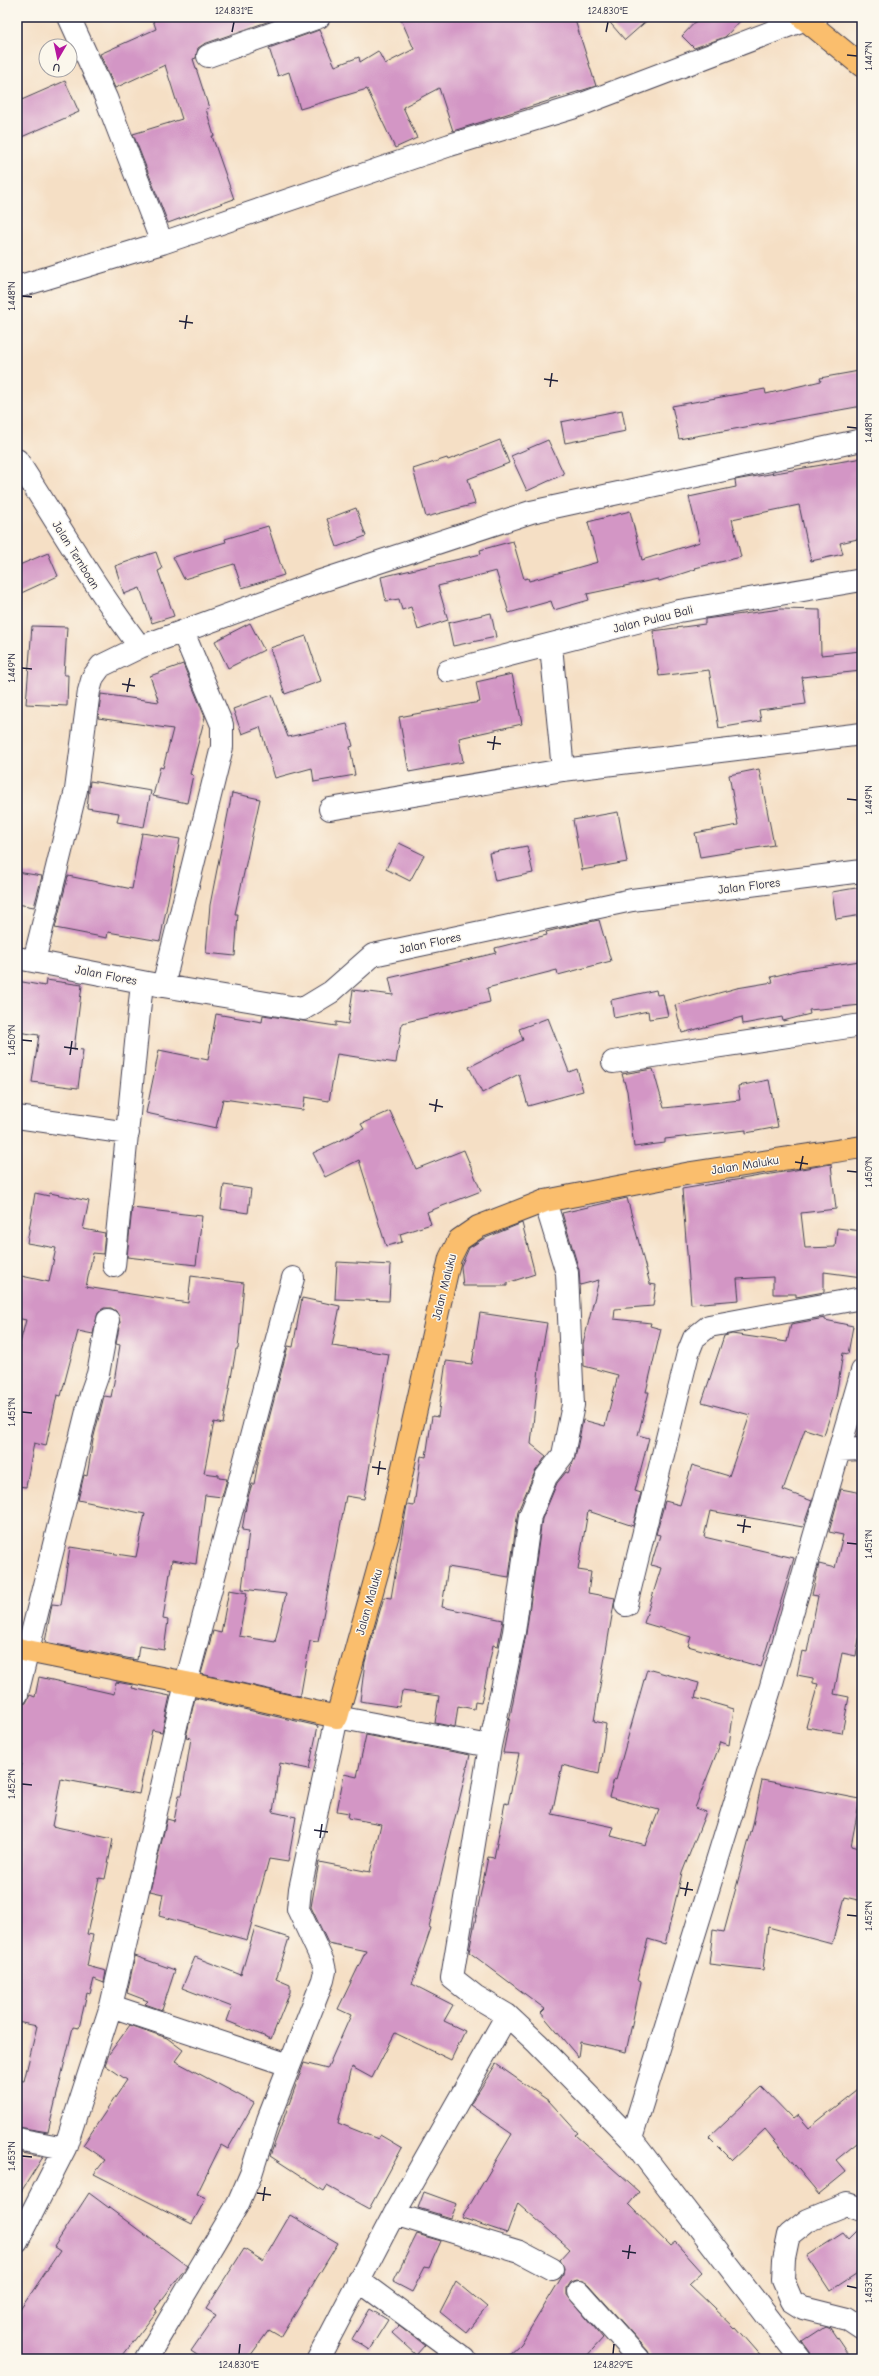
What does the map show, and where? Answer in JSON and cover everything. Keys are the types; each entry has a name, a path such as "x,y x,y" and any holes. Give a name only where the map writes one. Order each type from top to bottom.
{"main road":[{"path":"808,18 862,66"},
{"name":"Jalan Maluku","path":"337,1717 388,1534 452,1250 459,1240 478,1227 545,1201 691,1173 862,1147"},
{"path":"22,1650 186,1682 337,1717"}],"street":[{"path":"69,17 106,98 162,243"},
{"path":"208,56 289,22 319,17"},
{"path":"17,287 162,243 450,145 572,108 808,18"},
{"path":"26,960 76,790 89,691 93,677 101,666 140,647 318,582 531,512 862,440"},
{"name":"Jalan Temboan","path":"17,460 80,563 108,605 140,647"},
{"name":"Jalan Pulau Bali","path":"448,671 551,646 679,611 862,580"},
{"path":"163,986 222,747 222,725 183,632"},
{"path":"551,646 564,770"},
{"path":"330,809 564,770 862,734"},
{"name":"Jalan Flores","path":"26,960 163,986 303,1009 331,992 373,954 632,900 862,871"},
{"path":"114,1266 142,982"},
{"path":"613,1062 862,1025"},
{"path":"17,1117 128,1133"},
{"path":"545,1201 567,1274 573,1405 562,1455 543,1483 530,1516 514,1632 490,1746 452,1978 475,1996 507,2015 538,2043 631,2139 800,2359"},
{"path":"17,2242 65,2148 111,2006 186,1682 293,1278"},
{"path":"626,1605 688,1353 694,1338 709,1326 862,1298"},
{"path":"17,1694 22,1650 98,1374 108,1320"},
{"path":"631,2139 772,1686 862,1371"},
{"path":"839,1450 862,1449"},
{"path":"146,2359 238,2204 251,2174 268,2120 323,1980 325,1971 318,1950 298,1909 300,1889 337,1717 490,1746"},
{"path":"111,2006 289,2065"},
{"path":"318,2359 358,2280 394,2214 507,2015"},
{"path":"17,2139 65,2148"},
{"path":"862,2209 847,2204 808,2220 789,2235 783,2280 792,2301 802,2308 847,2319 862,2329"},
{"path":"394,2214 520,2252 552,2270"},
{"path":"358,2280 465,2359"},
{"path":"579,2292 639,2359"}],"building":[{"path":"152,17 281,17 204,44 198,48 196,58 193,59 209,108 206,109 214,136 212,136 234,199 168,223 133,134 182,119 165,65 115,88 100,54 156,29"},
{"path":"400,17 574,17 596,86 453,131 439,88 403,107 417,138 395,148 367,89 300,109 289,72 278,76 269,48 319,30 335,66 359,57 360,62 378,51 385,64 414,49"},
{"path":"605,17 651,17 625,40"},
{"path":"700,17 744,17 725,37 694,48 682,36"},
{"path":"65,81 79,112 17,139 17,102"},
{"path":"859,371 862,385 862,406 679,439 672,406 765,389 766,394 821,381 820,378"},
{"path":"622,410 626,431 565,443 561,422"},
{"path":"500,440 509,463 468,479 475,504 426,517 413,469 447,458 448,460"},
{"path":"548,440 564,474 527,491 511,456"},
{"path":"862,458 862,538 840,543 843,554 811,561 799,505 732,519 741,557 695,568 696,569 659,581 658,579 587,594 589,600 554,610 551,601 509,613 496,571 438,586 448,620 418,630 411,607 402,610 399,599 386,601 381,577 481,554 480,550 513,541 524,579 528,578 529,581 598,562 588,522 630,511 642,560 700,542 689,497 736,487 735,480"},
{"path":"356,508 366,536 337,547 327,519"},
{"path":"268,526 284,575 242,588 234,564 184,579 173,557 226,542 225,539"},
{"path":"156,552 162,569 158,571 174,616 152,623 140,588 124,594 115,566"},
{"path":"48,553 58,576 17,595 17,566"},
{"path":"781,609 820,610 821,655 861,651 862,671 802,677 806,704 759,710 761,721 719,728 709,670 659,676 653,631 705,624 705,619"},
{"path":"491,613 496,637 453,646 448,623"},
{"path":"250,623 264,650 228,668 215,641"},
{"path":"32,626 67,627 64,675 68,675 67,706 26,704"},
{"path":"306,636 321,681 285,694 270,648"},
{"path":"183,664 205,717 190,774 193,775 187,803 153,796 160,767 163,768 173,729 98,718 101,694 159,702 150,676"},
{"path":"512,674 522,724 459,738 463,762 409,772 399,717 480,702 476,682"},
{"path":"272,695 288,737 347,724 353,746 350,747 355,775 314,782 312,768 275,778 260,727 242,734 233,709"},
{"path":"759,769 774,845 700,857 695,833 738,825 729,775"},
{"path":"90,781 151,791 144,827 117,822 119,813 87,808"},
{"path":"232,793 260,799 235,914 238,914 235,956 206,953 210,905"},
{"path":"618,812 627,862 582,870 573,820"},
{"path":"142,833 180,839 160,941 108,932 107,938 55,928 68,876 132,889"},
{"path":"399,843 424,855 410,881 386,869"},
{"path":"527,846 533,873 495,881 489,853"},
{"path":"17,872 42,876 34,907 17,904"},
{"path":"862,887 862,915 836,919 832,892"},
{"path":"599,920 611,961 558,975 557,970 487,988 490,1002 402,1023 396,1063 337,1054 329,1101 305,1097 303,1110 223,1099 216,1128 146,1113 159,1050 208,1060 216,1014 262,1022 263,1015 336,1026 336,1022 348,1024 353,990 393,995 389,978 496,953 495,948 547,935 546,932"},
{"path":"860,961 862,1005 809,1010 810,1014 783,1021 782,1017 743,1024 742,1017 682,1033 675,1005 737,988 773,982 771,977 799,970"},
{"path":"46,980 82,985 74,1049 83,1050 78,1088 32,1082 39,1035 17,1032 17,981 45,986"},
{"path":"656,990 657,995 663,994 668,1016 649,1019 648,1011 614,1018 611,1000"},
{"path":"548,1018 569,1072 577,1069 583,1091 528,1106 519,1074 482,1093 469,1067 523,1040 519,1029"},
{"path":"653,1069 664,1108 740,1100 738,1086 769,1080 778,1127 746,1133 746,1130 665,1139 665,1143 634,1147 627,1091 622,1074"},
{"path":"390,1111 416,1169 464,1150 481,1191 427,1212 431,1224 400,1234 402,1242 386,1246 359,1160 325,1177 313,1153 364,1129 361,1124"},
{"path":"831,1164 836,1209 801,1213 805,1248 835,1247 837,1228 862,1231 862,1277 824,1272 824,1292 796,1297 796,1294 773,1294 773,1277 737,1279 739,1300 691,1304 682,1189"},
{"path":"224,1185 251,1189 248,1213 221,1209"},
{"path":"35,1193 49,1196 50,1193 89,1201 83,1229 105,1233 103,1254 93,1253 86,1287 188,1303 191,1276 244,1283 238,1349 236,1349 223,1424 214,1422 204,1473 219,1475 219,1478 227,1479 222,1497 205,1495 196,1564 172,1560 163,1619 168,1620 164,1650 139,1646 137,1660 45,1642 52,1604 61,1605 70,1547 136,1557 145,1514 78,1500 84,1475 87,1476 93,1440 104,1396 111,1397 114,1382 120,1345 116,1344 120,1322 116,1311 111,1308 104,1308 98,1312 93,1334 78,1331 61,1396 57,1395 46,1446 34,1443 26,1487 17,1486 17,1355 26,1320 17,1318 17,1275 49,1282 56,1248 27,1243"},
{"path":"627,1198 650,1284 656,1285 653,1306 615,1309 614,1319 651,1323 650,1326 661,1329 646,1392 649,1392 638,1435 649,1438 635,1491 641,1493 633,1526 588,1511 578,1570 591,1572 588,1593 615,1598 594,1721 606,1724 599,1774 562,1765 552,1814 614,1827 611,1836 645,1845 659,1810 609,1797 614,1779 616,1780 647,1669 699,1683 695,1698 734,1709 729,1745 721,1742 695,1808 706,1812 682,1873 665,1944 648,1939 637,1980 641,1982 626,2052 580,2042 578,2057 541,2013 545,2009 469,1952 488,1857 494,1858 505,1803 508,1804 519,1754 503,1753 526,1634 542,1519 557,1483 566,1472 568,1473 575,1458 583,1420 605,1426 618,1375 584,1366 583,1344 599,1280 580,1285 579,1270 562,1213"},
{"path":"132,1208 202,1216 196,1265 127,1257"},
{"path":"522,1223 535,1274 507,1283 507,1286 463,1286 461,1266 469,1248 483,1239"},
{"path":"337,1262 391,1265 389,1301 335,1299"},
{"path":"302,1298 340,1306 332,1346 389,1354 364,1499 346,1496 318,1642 310,1641 301,1693 299,1696 201,1674 213,1631 221,1633 229,1590 247,1593 239,1636 275,1642 286,1594 242,1589 249,1531 242,1530 247,1501 252,1484 254,1484 259,1457 288,1346 293,1347"},
{"path":"480,1313 547,1323 539,1368 531,1444 546,1456 535,1472 518,1511 509,1577 448,1567 442,1607 503,1620 498,1646 493,1645 481,1703 475,1702 474,1709 458,1706 455,1727 435,1723 439,1696 402,1691 399,1707 360,1701 365,1662 384,1597 391,1598 407,1505 414,1506 421,1456 426,1457 432,1416 438,1417 446,1361 472,1364"},
{"path":"825,1318 825,1320 853,1326 848,1354 843,1353 836,1397 824,1435 805,1429 783,1490 812,1501 803,1527 710,1511 704,1537 794,1558 761,1667 688,1646 691,1637 644,1623 661,1568 651,1565 660,1535 656,1534 665,1501 680,1505 692,1465 729,1476 750,1415 702,1402 724,1336 732,1334 787,1342 791,1324"},
{"path":"841,1489 862,1493 862,1623 856,1656 842,1653 834,1694 849,1697 842,1733 806,1727 818,1684 813,1683 813,1678 797,1675 802,1651 807,1652 818,1596 812,1595 819,1564 835,1568 843,1535 829,1532"},
{"path":"39,1677 114,1694 116,1682 133,1685 132,1688 170,1696 162,1732 152,1730 139,1794 61,1779 52,1826 113,1839 105,1879 99,1878 87,1934 93,1935 87,1966 106,1971 104,1983 94,1979 90,1994 87,1993 79,2028 73,2027 48,2132 17,2127 17,2080 24,2081 37,2026 17,2022 17,1789 22,1764 17,1763 17,1706 26,1703 30,1695 35,1697"},
{"path":"195,1698 318,1726 309,1769 280,1763 273,1812 296,1817 288,1862 269,1859 247,1940 159,1916 163,1894 150,1891 167,1819 174,1821 179,1795 182,1795 191,1738 186,1737"},
{"path":"366,1735 470,1755 429,1927 431,1928 412,1984 453,2005 444,2021 465,2031 451,2060 395,2033 372,2078 352,2067 338,2123 378,2139 380,2135 402,2148 369,2209 327,2186 324,2191 270,2156 304,2063 327,2069 351,2015 338,2009 366,1951 328,1943 311,1907 319,1862 370,1872 381,1824 348,1818 349,1813 337,1811 344,1774 357,1777"},
{"path":"762,1780 860,1799 851,1846 862,1849 862,1901 845,1897 832,1944 768,1927 763,1970 709,1964 713,1930 724,1932 753,1825"},
{"path":"255,1927 289,1938 276,1979 290,1985 290,1992 271,2039 227,2021 232,2007 182,1988 195,1957 241,1975"},
{"path":"135,1956 175,1970 162,2010 145,2004 148,2001 127,1993"},
{"path":"130,2025 167,2038 183,2050 175,2061 254,2103 228,2149 221,2145 197,2194 206,2198 192,2224 94,2174 105,2160 83,2145 127,2080 105,2065 109,2054"},
{"path":"496,2064 549,2101 578,2133 575,2135 639,2192 629,2204 670,2246 675,2242 702,2272 689,2284 735,2328 736,2327 764,2359 651,2359 648,2351 588,2284 577,2280 571,2282 567,2288 567,2295 603,2338 584,2359 505,2359 521,2344 563,2275 564,2268 560,2260 570,2249 518,2203 507,2233 462,2218 512,2134 470,2105"},
{"path":"862,2086 862,2139 836,2160 846,2172 819,2194 765,2129 732,2160 709,2137 762,2087 793,2119 798,2115 809,2128"},
{"path":"17,2152 43,2157 17,2198"},
{"path":"424,2192 457,2204 451,2218 418,2208"},
{"path":"89,2193 187,2266 155,2309 157,2311 120,2359 25,2359 17,2353 17,2314 60,2251 54,2247"},
{"path":"290,2215 338,2243 281,2337 269,2330 248,2359 203,2359 191,2351 216,2315 206,2309 244,2249 263,2261"},
{"path":"862,2225 862,2270 830,2291 807,2256 843,2233 848,2239"},
{"path":"417,2234 441,2241 429,2268 425,2267 412,2292 393,2282"},
{"path":"456,2281 487,2307 466,2333 440,2312"},
{"path":"370,2309 388,2320 369,2350 352,2339"},
{"path":"399,2325 425,2345 416,2355 392,2333"},
{"path":"825,2326 830,2328 851,2359 812,2359 810,2352 802,2341"}]}
